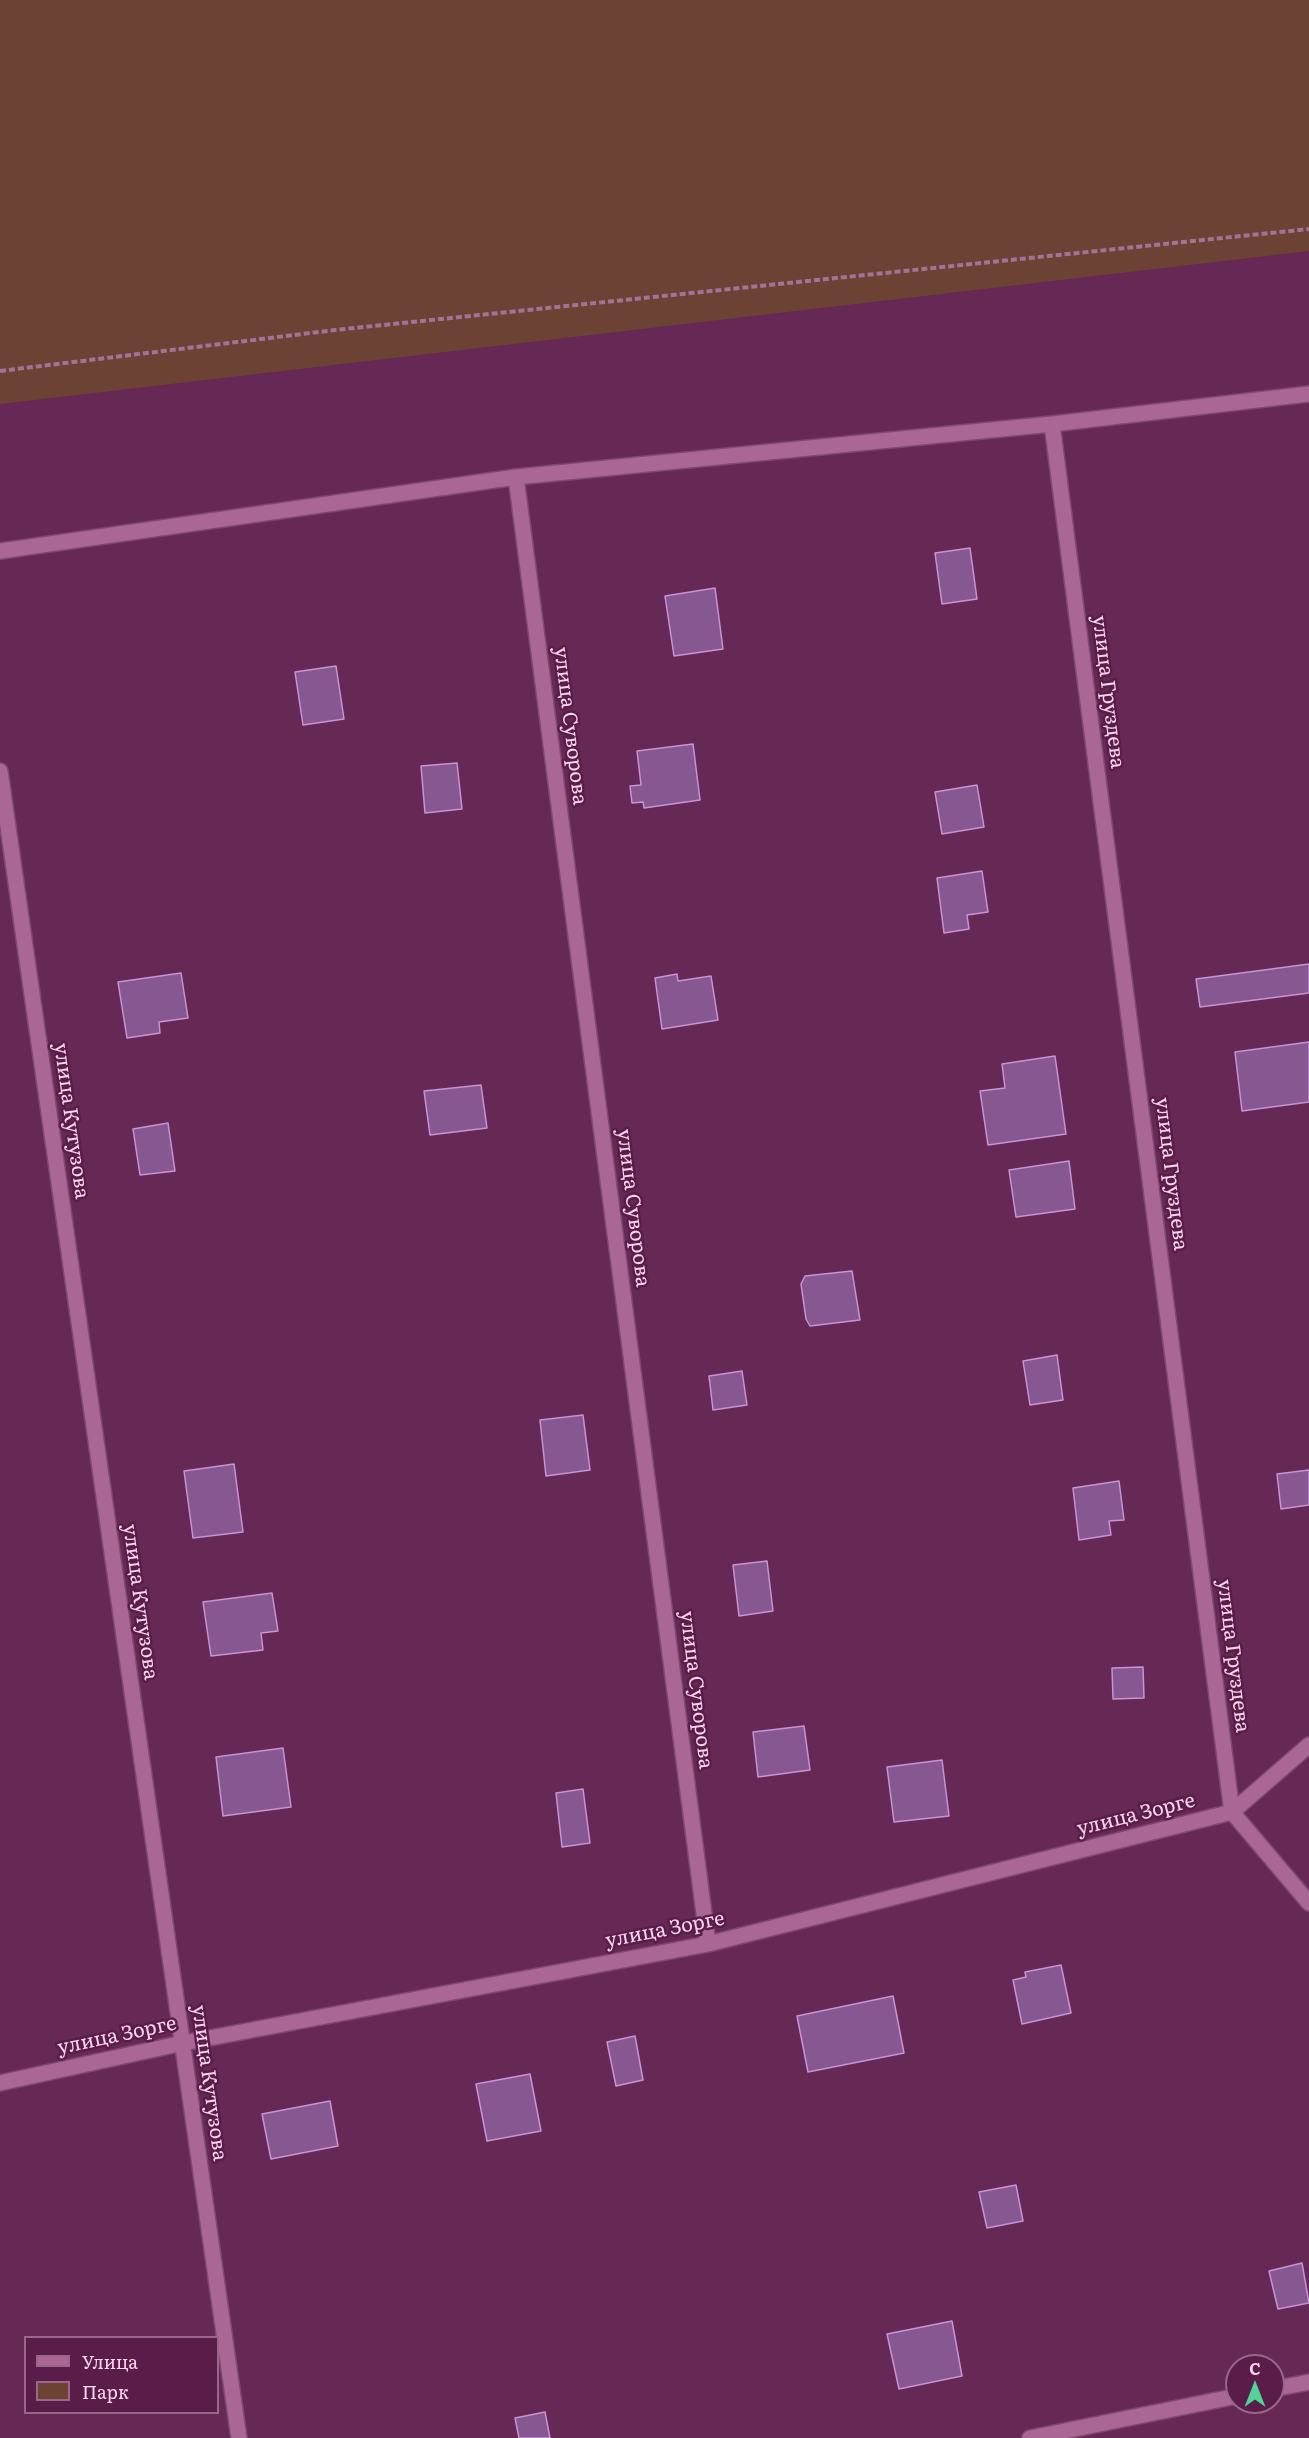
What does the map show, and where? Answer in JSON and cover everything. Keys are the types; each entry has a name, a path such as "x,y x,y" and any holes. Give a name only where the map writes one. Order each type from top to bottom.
{"street":[{"path":"0,551 516,477 1052,424 1309,394"},
{"name":"улица Груздева","path":"1052,424 1232,1812"},
{"name":"улица Суворова","path":"516,477 708,1944"},
{"name":"улица Кутузова","path":"0,771 239,2438"},
{"name":"улица Зорге","path":"0,2083 183,2043 708,1944 1232,1812 1309,1745"},
{"path":"1232,1812 1309,1902"},
{"path":"1285,2387 1309,2382"},
{"path":"1030,2438 1225,2398"}],"path":[{"path":"0,371 335,330 1309,229"}],"green space":[{"path":"0,0 1309,0 1309,251 0,404"}],"building":[{"path":"970,548 977,599 942,604 935,553"},
{"path":"715,588 723,649 674,656 665,596"},
{"path":"336,666 344,719 303,725 295,672"},
{"path":"693,744 700,800 644,808 643,802 632,803 630,786 641,785 637,751"},
{"path":"457,763 462,809 425,813 421,766"},
{"path":"977,785 984,827 942,834 935,792"},
{"path":"982,871 988,912 967,915 969,929 944,933 937,878"},
{"path":"1309,964 1309,993 1200,1007 1196,979"},
{"path":"181,973 188,1018 159,1022 160,1033 127,1038 118,982"},
{"path":"677,974 678,981 711,976 718,1020 662,1029 655,978"},
{"path":"1309,1042 1309,1102 1242,1111 1235,1052"},
{"path":"1055,1056 1066,1134 988,1145 980,1091 1005,1088 1002,1064"},
{"path":"481,1085 487,1128 430,1135 424,1091"},
{"path":"168,1123 175,1171 140,1175 133,1129"},
{"path":"1069,1161 1075,1209 1016,1217 1009,1170"},
{"path":"852,1271 860,1320 810,1326 806,1319 801,1284 805,1276"},
{"path":"1057,1355 1063,1400 1030,1405 1023,1361"},
{"path":"742,1371 747,1405 713,1410 709,1376"},
{"path":"583,1415 590,1470 546,1476 540,1420"},
{"path":"234,1464 243,1532 193,1538 184,1471"},
{"path":"1309,1470 1309,1505 1281,1509 1277,1474"},
{"path":"1119,1481 1124,1520 1109,1521 1111,1535 1079,1540 1073,1488"},
{"path":"767,1561 773,1611 739,1616 733,1565"},
{"path":"272,1593 278,1631 261,1633 263,1650 211,1656 203,1602"},
{"path":"1143,1667 1144,1698 1113,1699 1112,1668"},
{"path":"804,1726 810,1770 758,1777 753,1732"},
{"path":"283,1748 291,1807 223,1816 216,1757"},
{"path":"942,1760 949,1816 894,1822 887,1767"},
{"path":"583,1789 590,1843 562,1847 556,1793"},
{"path":"1061,1965 1071,2013 1022,2024 1013,1980 1026,1977 1025,1972"},
{"path":"893,1996 904,2053 808,2072 797,2016"},
{"path":"635,2036 643,2080 616,2086 607,2042"},
{"path":"530,2074 541,2131 487,2141 476,2084"},
{"path":"330,2101 338,2146 271,2159 262,2114"},
{"path":"1016,2185 1023,2221 987,2228 979,2192"},
{"path":"1302,2263 1309,2303 1278,2309 1269,2271"},
{"path":"952,2321 962,2376 899,2389 887,2334"},
{"path":"545,2412 550,2438 519,2438 515,2418"}]}
